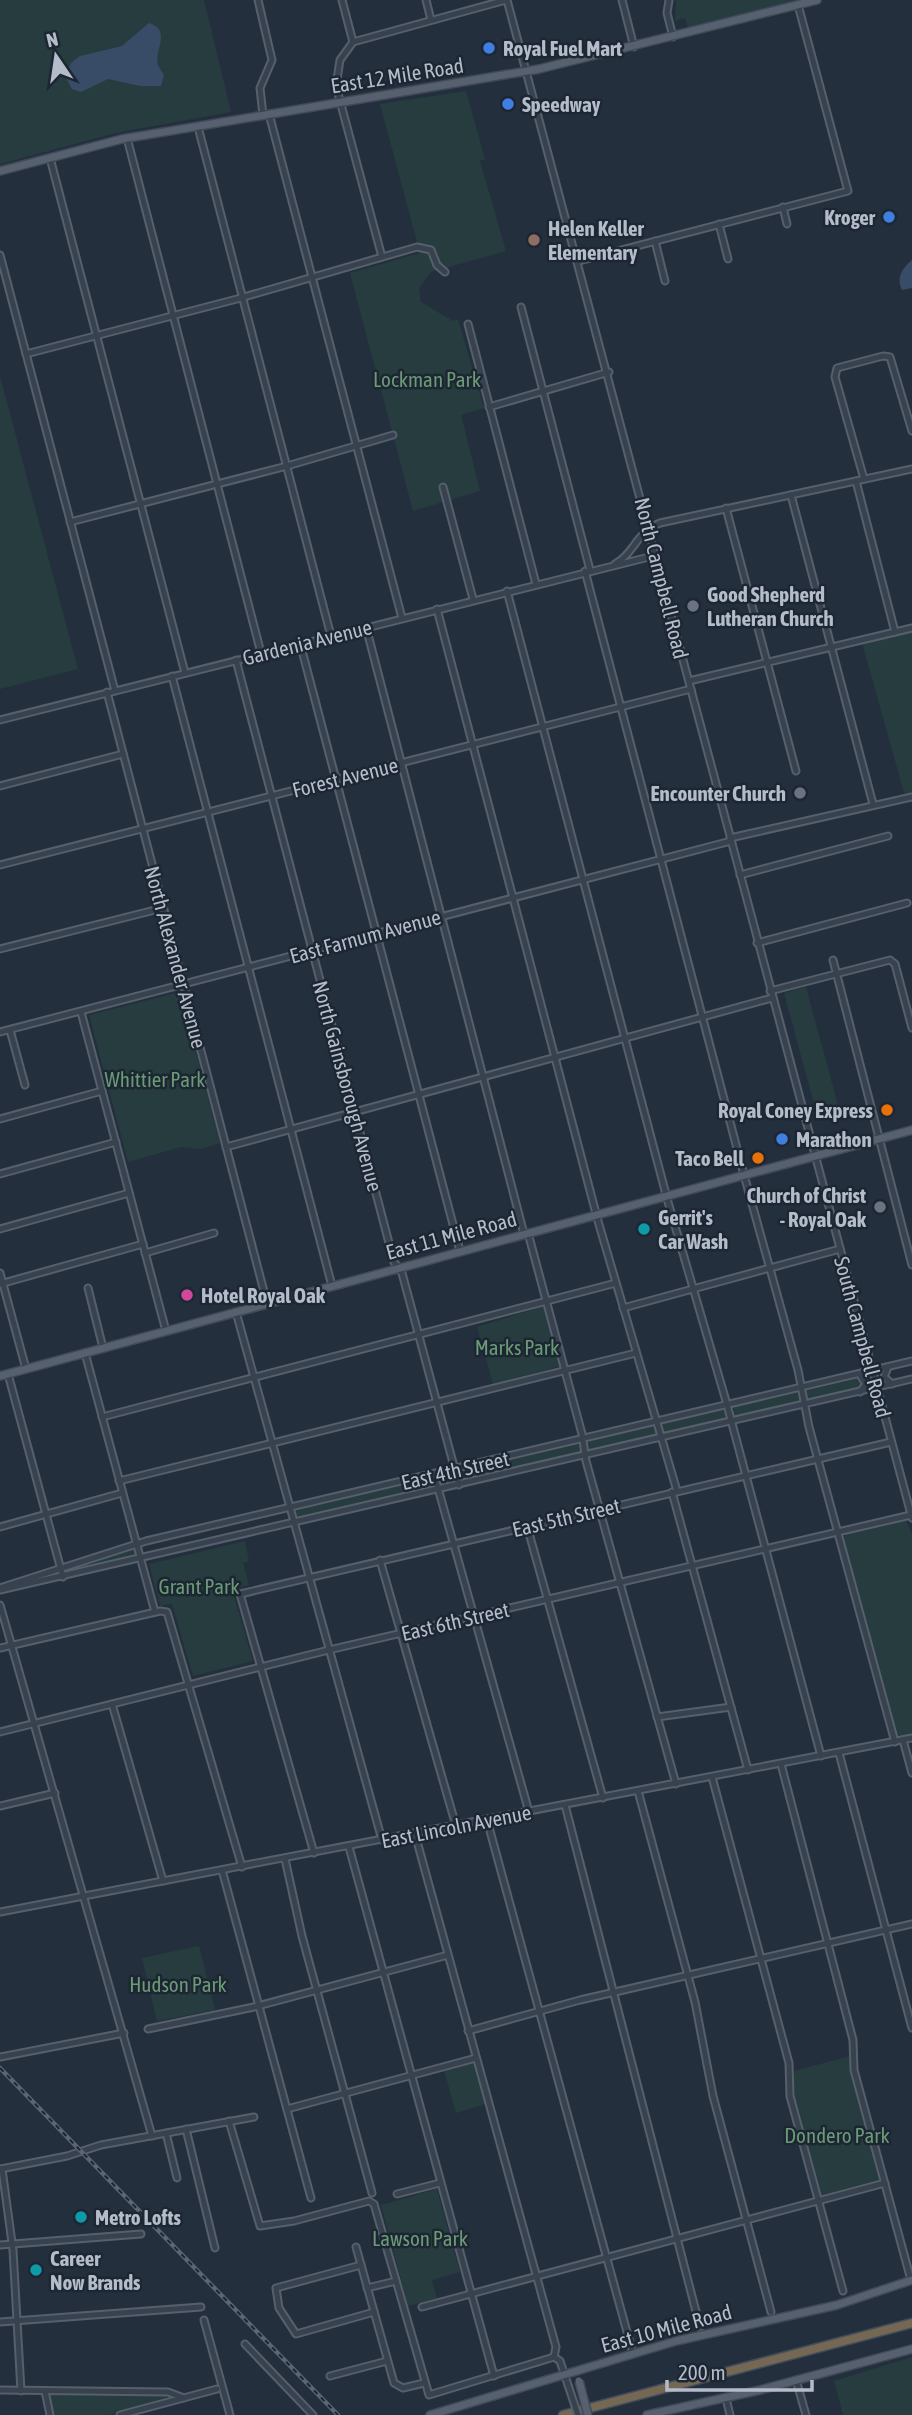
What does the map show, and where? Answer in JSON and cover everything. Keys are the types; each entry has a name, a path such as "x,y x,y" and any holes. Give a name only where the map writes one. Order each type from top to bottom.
{"highway":[{"path":"563,2415 912,2323"}],"main road":[{"name":"East 12 Mile Road","path":"0,171 127,138 528,71 817,0"},
{"name":"East 11 Mile Road","path":"4,1375 912,1130"},
{"name":"East 10 Mile Road","path":"430,2415 699,2335 837,2305 911,2280"},
{"path":"652,2414 726,2398 912,2349"},
{"path":"589,2415 579,2381 585,2373 633,2354"}],"street":[{"path":"258,0 272,60 260,88 266,115 402,618"},
{"path":"342,0 353,41"},
{"path":"426,0 431,20"},
{"path":"382,257 340,102 337,70 342,55 353,41 507,0"},
{"name":"North Campbell Road","path":"507,0 650,527 815,1156"},
{"path":"622,0 634,47"},
{"path":"669,0 667,13 673,37"},
{"path":"579,261 848,191 798,5"},
{"path":"198,127 331,636"},
{"path":"127,138 261,653"},
{"path":"50,158 185,673"},
{"path":"783,207 787,224"},
{"path":"719,224 728,259"},
{"path":"655,241 665,281"},
{"path":"26,354 425,247 445,272"},
{"path":"0,255 115,691"},
{"path":"521,307 621,706 770,1268 817,1459 895,1742"},
{"path":"468,324 536,583"},
{"path":"864,479 835,370 842,365 883,356 890,357 912,431"},
{"path":"489,407 608,372"},
{"path":"70,522 216,485 393,435"},
{"path":"615,564 650,527 726,508 912,469"},
{"path":"856,481 895,632"},
{"path":"443,487 473,599"},
{"path":"791,495 873,804"},
{"path":"726,508 796,771"},
{"name":"Gardenia Avenue","path":"0,720 587,570 657,555"},
{"path":"507,591 667,1196 727,1406 821,1756"},
{"path":"437,609 596,1214 657,1423 692,1566 748,1770"},
{"path":"366,627 483,1077 676,1784"},
{"path":"689,681 912,628"},
{"path":"300,643 460,1251"},
{"name":"North Gainsborough Avenue","path":"236,660 394,1262 419,1334 460,1485"},
{"path":"172,676 332,1286"},
{"name":"Forest Avenue","path":"0,865 691,688"},
{"name":"North Alexander Avenue","path":"107,692 267,1303"},
{"path":"0,786 123,754"},
{"name":"East Farnum Avenue","path":"0,1032 730,840 873,804 912,798"},
{"path":"740,875 888,836"},
{"path":"757,943 906,903"},
{"path":"0,949 163,908"},
{"path":"833,960 912,1265"},
{"path":"770,991 892,960 912,1028"},
{"path":"226,1147 554,1055 772,998"},
{"path":"81,1012 166,1331"},
{"path":"10,1030 25,1085"},
{"path":"0,1119 102,1091"},
{"path":"0,1174 116,1142"},
{"name":"South Campbell Road","path":"815,1156 912,1517"},
{"path":"0,1229 129,1193"},
{"path":"145,1253 214,1233"},
{"path":"1,1283 143,1244"},
{"path":"623,1308 840,1249"},
{"path":"0,1273 26,1369"},
{"path":"102,1417 616,1283"},
{"path":"88,1288 103,1348"},
{"path":"236,1312 307,1577 382,1840"},
{"path":"85,1353 155,1612"},
{"path":"119,1481 271,1441 636,1353"},
{"name":"East 4th Street","path":"0,1589 136,1545 912,1361"},
{"path":"888,1367 884,1377 892,1384"},
{"path":"4,1375 63,1577"},
{"path":"860,1375 866,1384 860,1392"},
{"name":"East 4th Street","path":"0,1589 63,1577 912,1379"},
{"name":"East 5th Street","path":"260,1666 240,1594 891,1442"},
{"path":"434,1474 529,1812"},
{"path":"0,1527 122,1493"},
{"name":"East 6th Street","path":"0,1732 260,1666 912,1517"},
{"path":"527,1526 603,1798"},
{"path":"380,1560 456,1826"},
{"path":"0,1605 152,2136"},
{"path":"0,1648 155,1612 167,1612 242,1867"},
{"path":"260,1666 314,1853"},
{"path":"112,1704 163,1881"},
{"path":"657,1717 731,1707"},
{"name":"East Lincoln Avenue","path":"0,1912 912,1738"},
{"path":"903,1740 912,1773"},
{"path":"839,1753 912,2028"},
{"path":"781,1764 853,2040 854,2070 911,2280"},
{"path":"712,1777 789,2063 790,2096 843,2291"},
{"path":"638,1791 688,1976 713,2096 771,2312"},
{"path":"0,1806 55,1793"},
{"path":"565,1805 700,2327"},
{"path":"488,1820 633,2354"},
{"path":"415,1834 556,2347 554,2357"},
{"path":"349,1847 494,2375"},
{"path":"285,1859 316,1990 372,2193"},
{"path":"222,1870 311,2198"},
{"path":"468,2031 614,1993 912,1924"},
{"path":"148,2029 258,2006 448,1955"},
{"path":"0,2057 124,2033"},
{"path":"287,2109 476,2058"},
{"path":"21,2391 13,2244 1,2169 254,2117"},
{"path":"229,2121 260,2226 294,2221 373,2202 424,2383 432,2396 554,2357 561,2361 578,2415"},
{"path":"186,2129 215,2248"},
{"path":"166,2133 177,2178"},
{"path":"397,2194 440,2183"},
{"path":"422,2307 885,2183"},
{"path":"0,2245 141,2234"},
{"path":"356,2247 387,2361 397,2387 424,2383"},
{"path":"361,2265 276,2288 279,2308 296,2334 374,2312"},
{"path":"367,2288 396,2281"},
{"path":"0,2322 201,2307"},
{"path":"204,2320 230,2415"},
{"path":"245,2344 313,2415"},
{"path":"330,2376 387,2361"},
{"path":"796,2380 806,2415"},
{"path":"120,2415 217,2389"},
{"path":"0,2390 168,2392 184,2398"},
{"path":"45,2391 50,2415"},
{"path":"726,2398 730,2415"}],"green space":[{"path":"0,0 204,0 231,112 116,133 0,164"},
{"path":"676,0 795,0 796,5 689,32 685,18 675,21"},
{"name":"Lockman Park","path":"466,91 485,159 480,161 506,251 431,272 419,288 421,302 453,321 458,319 484,408 461,415 480,491 413,511 350,273 420,253 380,104"},
{"path":"0,376 78,669 0,689"},
{"path":"912,631 912,794 905,796 862,643"},
{"path":"806,987 839,1109 817,1115 784,993"},
{"name":"Whittier Park","path":"180,992 220,1143 200,1149 181,1147 128,1162 89,1015"},
{"name":"Marks Park","path":"544,1306 561,1366 493,1384 477,1327"},
{"path":"858,1378 864,1382 862,1388 807,1399 806,1391"},
{"path":"797,1392 801,1402 733,1417 734,1407"},
{"path":"721,1410 725,1412 727,1420 663,1433 663,1424"},
{"path":"653,1426 657,1436 592,1452 588,1450 588,1441"},
{"path":"577,1444 581,1447 581,1454 462,1480 462,1471"},
{"path":"430,1478 434,1488 296,1518 296,1509"},
{"path":"906,1520 912,1534 912,1734 901,1737 896,1733 843,1539 846,1534"},
{"name":"Grant Park","path":"245,1541 249,1561 243,1563 249,1585 232,1589 253,1661 193,1676 172,1604 160,1606 149,1564"},
{"path":"134,1549 137,1557 66,1572 68,1570"},
{"name":"Hudson Park","path":"199,1946 215,2010 157,2021 142,1958"},
{"name":"Dondero Park","path":"850,2056 880,2180 822,2195 793,2093 794,2071"},
{"path":"474,2062 486,2104 456,2113 444,2070"},
{"name":"Lawson Park","path":"437,2189 460,2272 432,2280 437,2299 408,2306 381,2205"},
{"path":"912,2357 912,2415 843,2415 834,2381"},
{"path":"48,2394 167,2397 165,2400 109,2415 53,2415"}],"water":[{"path":"149,23 160,30 161,35 157,59 164,75 161,86 140,86 108,79 81,92 72,89 65,76 71,63 80,56 122,46"},
{"path":"912,260 912,288 902,290 901,274"}],"railway":[{"path":"0,2068 338,2415"}],"place":[{"name":"Royal Fuel Mart","path":"489,48"},
{"name":"Speedway","path":"508,104"},
{"name":"Kroger","path":"889,217"},
{"name":"Helen Keller Elementary","path":"534,240"},
{"name":"Good Shepherd Lutheran Church","path":"693,606"},
{"name":"Encounter Church","path":"800,793"},
{"name":"Royal Coney Express","path":"887,1110"},
{"name":"Marathon","path":"782,1139"},
{"name":"Taco Bell","path":"758,1158"},
{"name":"Church of Christ - Royal Oak","path":"880,1207"},
{"name":"Gerrit's Car Wash","path":"644,1229"},
{"name":"Hotel Royal Oak","path":"187,1295"},
{"name":"Metro Lofts","path":"81,2217"},
{"name":"Career Now Brands","path":"36,2270"}]}
